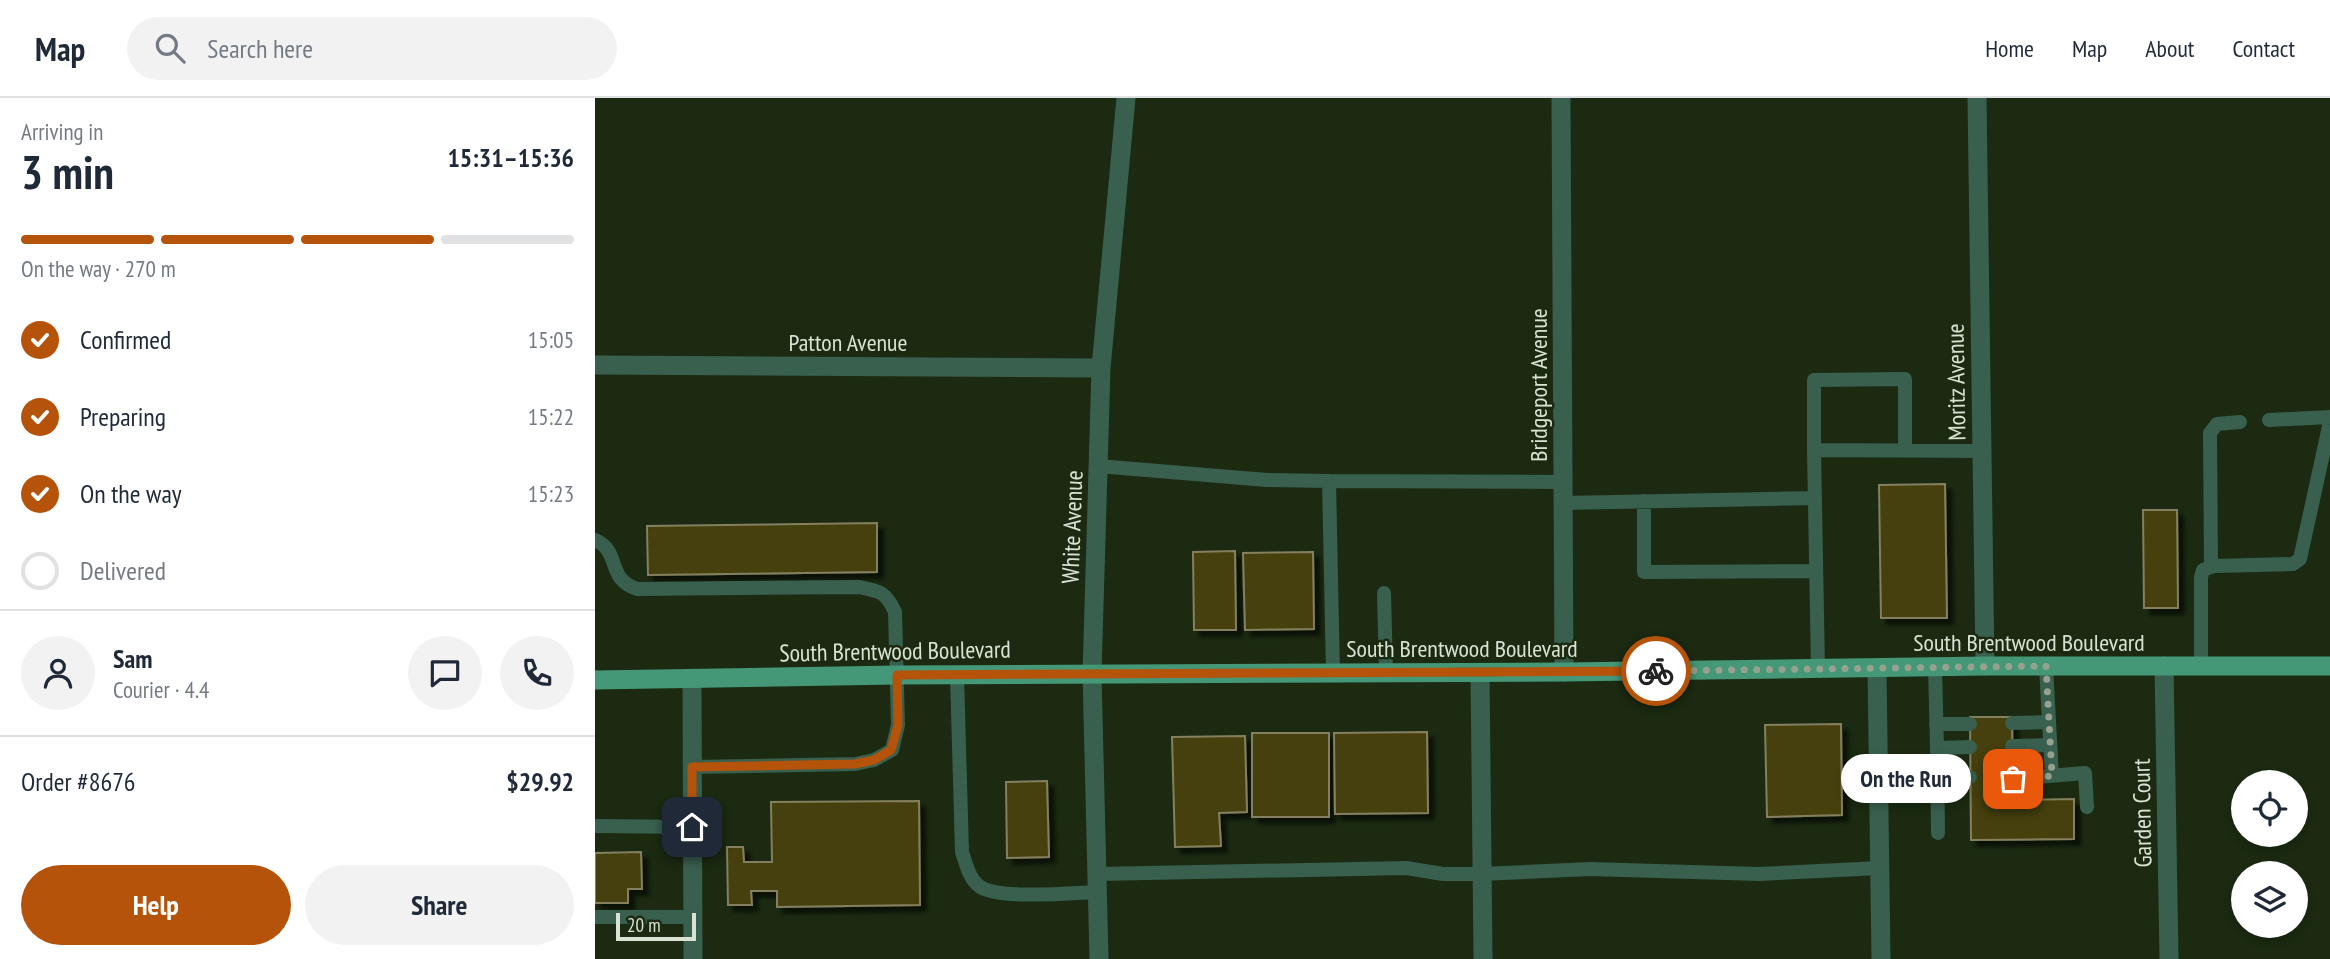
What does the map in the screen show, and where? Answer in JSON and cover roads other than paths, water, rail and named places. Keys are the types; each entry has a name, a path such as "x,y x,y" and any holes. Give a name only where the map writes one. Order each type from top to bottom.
{"main road":[{"name":"South Brentwood Boulevard","path":"595,680 1985,666 2330,666"}],"street":[{"name":"White Avenue","path":"1099,959 1092,674 1101,368 1126,98"},
{"name":"Bridgeport Avenue","path":"1561,98 1565,672"},
{"name":"Moritz Avenue","path":"1977,98 1985,666"},
{"name":"Patton Avenue","path":"595,365 1101,368"},
{"name":"Garden Court","path":"2164,666 2169,959"},
{"path":"1877,668 1881,959"},
{"path":"1480,673 1483,959"},
{"path":"692,679 693,959"}],"lane":[{"path":"1818,669 1814,380 1905,379 1905,449"},
{"path":"2269,420 2330,417"},
{"path":"2210,566 2210,433 2217,424 2240,422"},
{"path":"2201,666 2203,570 2210,566 2293,564 2300,559 2330,422"},
{"path":"1814,450 1982,451"},
{"path":"1098,466 1268,480 1563,482"},
{"path":"1329,481 1333,673"},
{"path":"1563,503 1815,498"},
{"path":"1644,501 1644,572 1816,571"},
{"path":"595,540 605,544 616,573 624,585 637,589 859,587 875,590 888,597 895,612 898,725 891,750 874,760 855,764 692,767"},
{"path":"1384,593 1386,673"},
{"path":"2046,666 2052,776"},
{"path":"1935,667 1938,833"},
{"path":"957,675 962,852 968,872 979,886 995,894 1097,883 1406,868 1443,874 1590,869 1759,874 1879,868"},
{"path":"2012,723 2049,722"},
{"path":"1936,724 1970,724"},
{"path":"2012,746 2050,745"},
{"path":"1937,748 1970,747"},
{"path":"2013,779 2085,773 2087,807"},
{"path":"1879,775 1970,777"},
{"path":"595,826 692,827"},
{"path":"595,917 693,917"}],"place":[{"name":"On the Run","path":"2013,779"}]}
